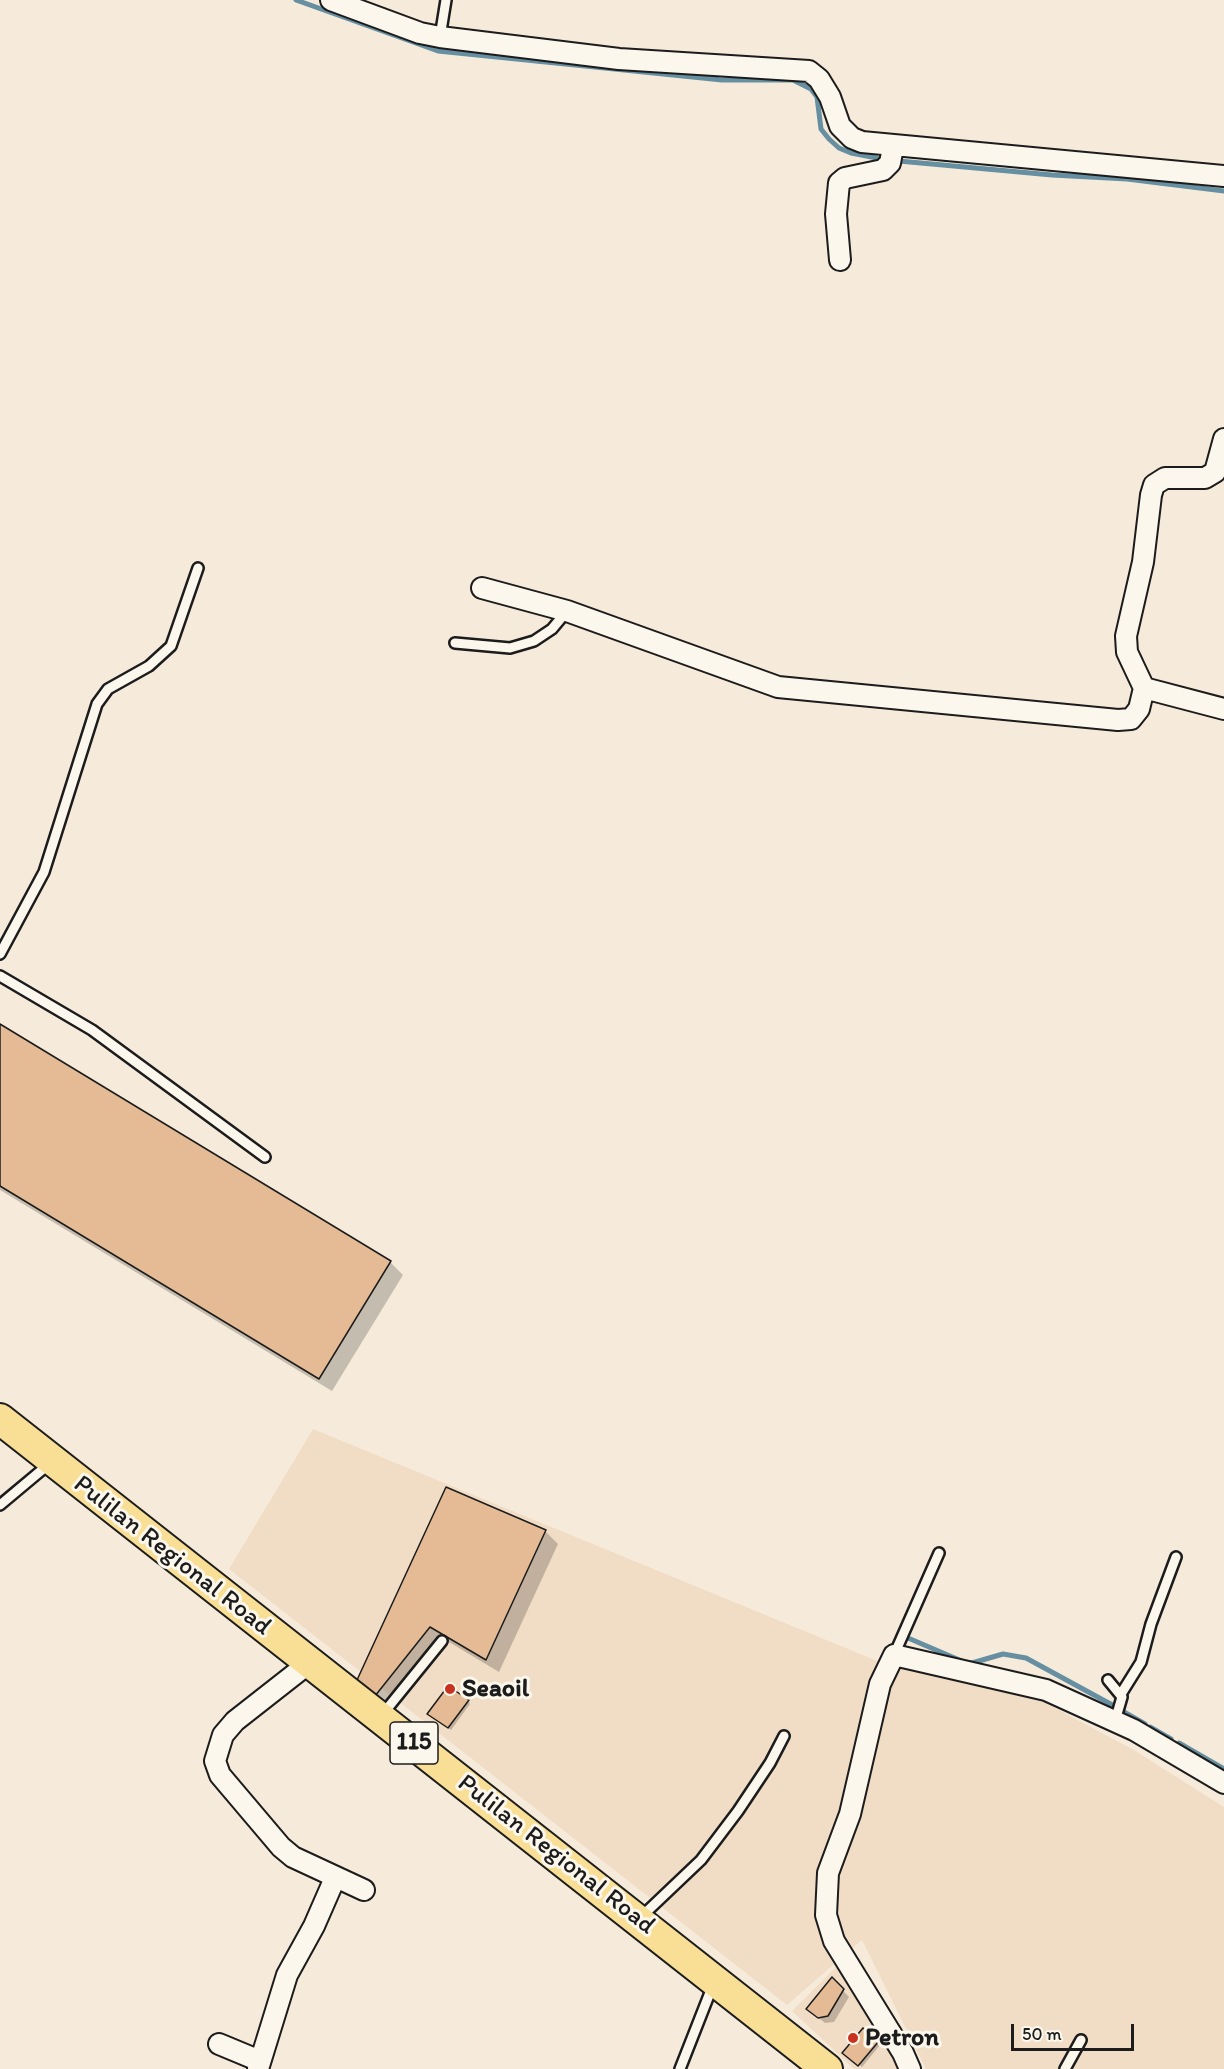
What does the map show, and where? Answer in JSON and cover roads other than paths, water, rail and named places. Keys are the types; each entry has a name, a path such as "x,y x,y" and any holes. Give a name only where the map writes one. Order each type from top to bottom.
{"main road":[{"name":"Pulilan Regional Road","path":"0,1419 827,2069"}],"street":[{"path":"331,0 420,33 440,37 619,59 809,71 819,79 830,97 840,126 852,138 862,142 893,147 1224,176"},
{"path":"840,260 836,214 839,183 845,178 883,170 890,163 893,147"},
{"path":"482,588 567,611 778,687 1118,720 1131,719 1139,709 1144,688 1127,652 1126,636 1143,562 1154,485 1165,478 1205,478 1215,472 1224,440"},
{"path":"1144,688 1224,709"},
{"path":"910,2069 903,2053 834,1941 826,1915 828,1873 850,1814 880,1684 894,1655 1046,1690 1115,1721 1224,1783"},
{"path":"309,1663 235,1721 223,1735 215,1761 220,1775 281,1847 293,1857 364,1890"},
{"path":"219,2044 259,2065 286,1975 314,1926 335,1878"}],"lane":[{"path":"440,37 446,0"},
{"path":"0,954 44,872 97,704 108,689 149,666 171,646 198,568"},
{"path":"455,643 510,648 534,641 552,629 567,611"},
{"path":"0,975 92,1030 265,1157"},
{"path":"0,1505 52,1461"},
{"path":"894,1655 939,1553"},
{"path":"1115,1721 1121,1694 1141,1662 1151,1624 1176,1557"},
{"path":"380,1717 442,1641"},
{"path":"1108,1680 1121,1694"},
{"path":"639,1920 701,1860 738,1811 770,1763 784,1736"},
{"path":"680,2069 715,1980"},
{"path":"1065,2069 1081,2040"}],"waterway":[{"path":"296,0 438,51 722,80 793,80 811,89 817,97 821,129 829,139 839,148 851,153 877,158"},
{"path":"899,161 1052,175 1127,179 1224,191"},
{"path":"908,1638 964,1662 972,1663 1003,1654 1026,1658 1116,1707"},
{"path":"1124,1712 1145,1724"},
{"path":"1150,1727 1171,1739"},
{"path":"1179,1743 1224,1769"}],"place":[{"name":"Seaoil","path":"450,1689"},
{"name":"Petron","path":"853,2038"}]}
